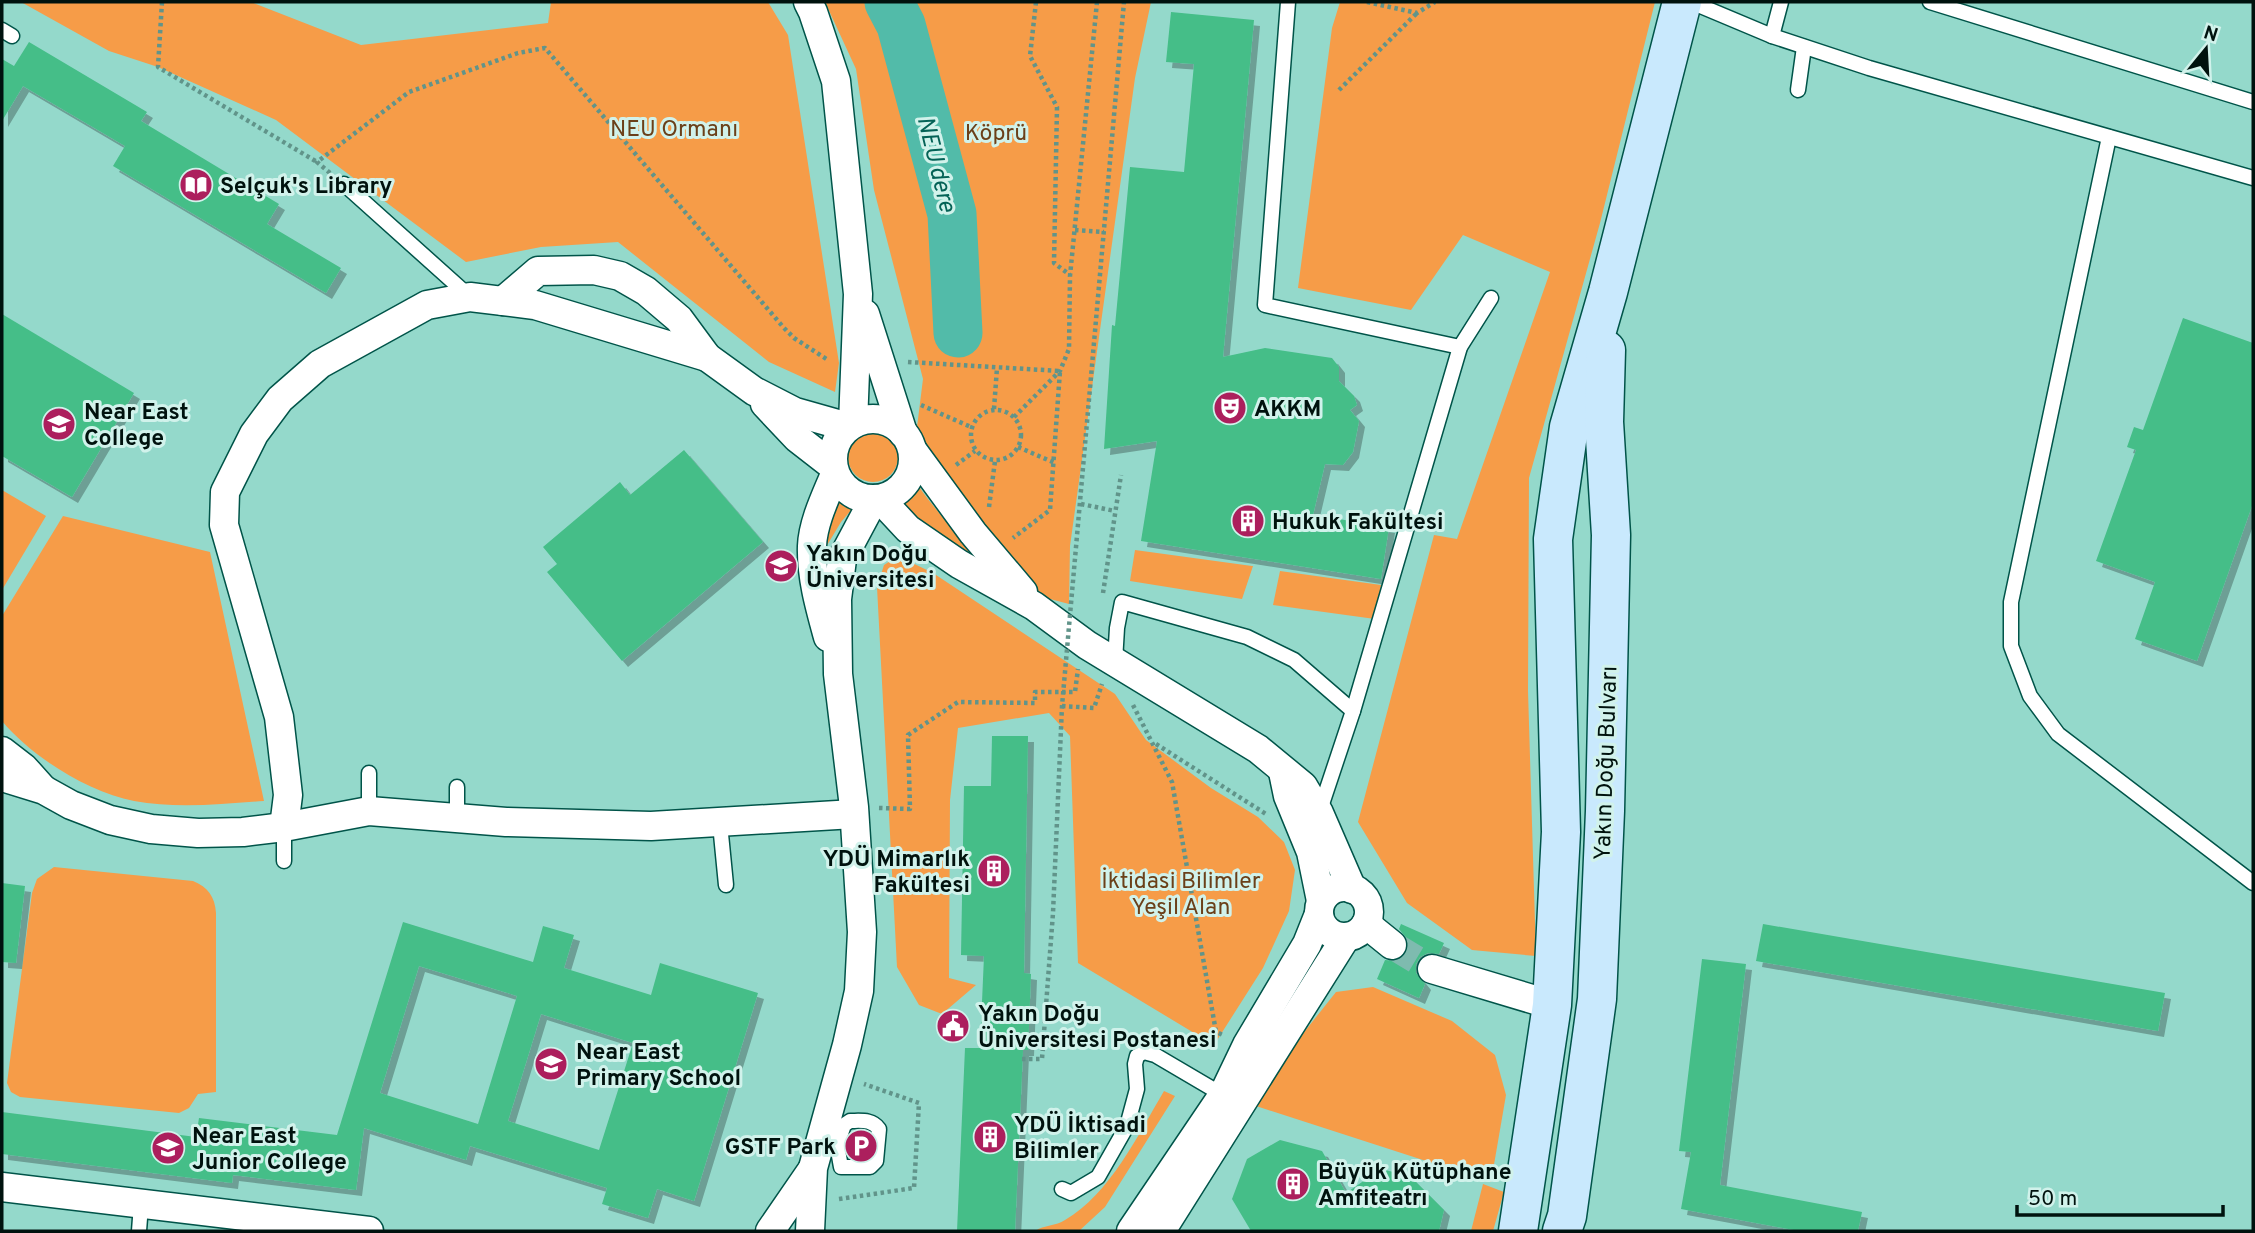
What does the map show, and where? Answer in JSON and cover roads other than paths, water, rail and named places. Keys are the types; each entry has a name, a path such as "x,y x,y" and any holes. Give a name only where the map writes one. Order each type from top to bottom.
{"main road":[{"path":"1518,1231 1552,1005 1561,832 1553,539 1569,427 1608,292 1682,2"},
{"name":"Yakın Doğu Bulvarı","path":"1562,1231 1567,1216 1597,999 1605,811 1611,535 1604,422 1608,292"}],"street":[{"path":"808,2 814,12 835,81 858,295 857,372 850,426"},
{"path":"503,301 538,271 594,270 620,276 646,291 679,319 707,357 754,391 795,412 850,426"},
{"path":"754,391 797,438 834,470 850,492 862,498 877,499 902,487 913,464 908,442 858,295"},
{"path":"284,827 288,795 279,717 224,525 225,492 254,434 280,398 320,364 427,305 470,297 535,305 707,357"},
{"path":"838,674 816,595 812,545 834,470 835,445 850,426 866,419 880,419 893,424 973,533 1034,606"},
{"path":"877,499 908,528 959,564 1034,606 1087,645 1115,674 1258,749 1285,783 1311,852 1321,921 1331,933 1356,930 1392,945"},
{"path":"770,1231 829,1141 859,991 862,932 854,810 838,674 838,599 842,559 877,499"},
{"path":"2,751 24,768 44,790"},
{"path":"2,777 44,790 71,805 110,820 151,829 198,833 243,832 284,827 369,811 586,826 720,824 854,810"},
{"path":"1161,1231 1356,930 1369,915 1365,899 1352,889 1303,786 1285,783"},
{"path":"1131,1231 1223,1095 1247,1045 1307,944 1325,895 1337,888 1352,889"},
{"path":"1432,969 1552,1005"},
{"path":"810,1231 813,1168"},
{"path":"2,1187 140,1218 369,1231"}],"lane":[{"path":"1288,2 1265,305 1460,347"},
{"path":"1691,2 1772,36 1869,68 2253,178"},
{"path":"1772,36 1781,2"},
{"path":"1930,2 2253,102"},
{"path":"1797,90 1804,47"},
{"path":"2109,137 2011,602 2011,646 2031,695 2058,734 2253,883"},
{"path":"344,184 470,297"},
{"path":"1318,813 1353,711 1460,347 1491,298"},
{"path":"1115,674 1117,628 1122,602 1247,637 1294,660 1353,711"},
{"path":"369,773 369,811"},
{"path":"457,787 457,818"},
{"path":"720,824 726,885"},
{"path":"284,827 284,860"},
{"path":"1062,1189 1071,1193 1098,1177 1127,1126 1137,1089 1137,1056 1144,1052 1156,1055 1223,1095"}],"waterway":[{"name":"NEU dere","path":"889,2 901,25 952,214 958,333"}],"tunnel":[{"path":"1392,945 1432,969"}],"place":[{"name":"Selçuk's Library","path":"196,185"},
{"name":"AKKM","path":"1230,408"},
{"name":"Near East College","path":"59,424"},
{"name":"Hukuk Fakültesi","path":"1248,521"},
{"name":"Yakın Doğu Üniversitesi","path":"781,566"},
{"name":"YDÜ Mimarlık Fakültesi","path":"994,871"},
{"name":"Yakın Doğu Üniversitesi Postanesi","path":"953,1026"},
{"name":"Near East Primary School","path":"551,1064"},
{"name":"YDÜ İktisadi Bilimler","path":"990,1137"},
{"name":"GSTF Park","path":"861,1146"},
{"name":"Near East Junior College","path":"168,1148"},
{"name":"Büyük Kütüphane Amfiteatrı","path":"1293,1184"}],"park label":[{"name":"NEU Ormanı","path":"674,128"},
{"name":"Köprü","path":"996,132"},
{"name":"İktidasi Bilimler Yeşil Alan","path":"1181,893"}]}
